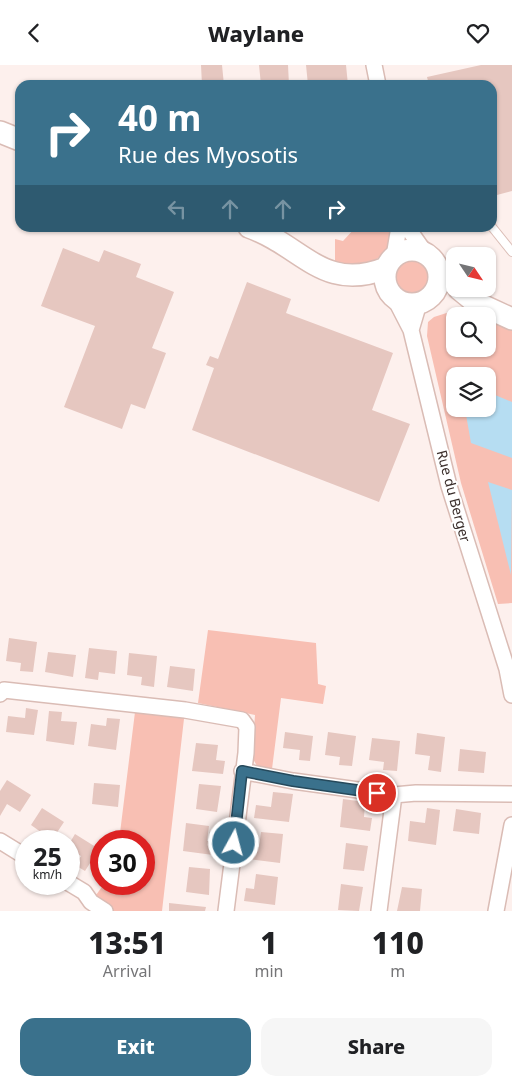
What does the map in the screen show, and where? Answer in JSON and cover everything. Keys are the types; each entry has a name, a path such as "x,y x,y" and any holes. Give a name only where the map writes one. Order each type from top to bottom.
{"main road":[{"path":"0,132 15,138"},
{"path":"259,232 288,247 323,269 340,275 354,276 372,273 410,250 432,261 446,276"},
{"path":"422,301 434,291 439,280 432,261"},
{"path":"390,262 386,284 392,295"},
{"path":"354,276 402,302 454,297"},
{"path":"471,297 512,319"}],"street":[{"path":"374,65 377,80"},
{"path":"390,262 398,232"},
{"path":"411,232 432,261"},
{"name":"Rue du Berger","path":"392,295 411,331 449,486 507,669 512,695"},
{"path":"411,331 422,301"},
{"path":"1,692 185,711 242,720 247,727 246,753 242,771 226,911"},
{"path":"242,771 293,781 394,795 512,794"},
{"path":"379,911 394,795"},
{"path":"496,911 512,825"},
{"path":"0,841 15,850"},
{"path":"80,890 91,902 105,911"}],"lane":[{"path":"496,232 512,252"}],"shaded area":[{"path":"351,232 390,232 391,247 378,258 365,263 335,262 335,239 343,241"},
{"path":"412,260 419,261 424,265 428,270 428,284 424,289 419,293 412,294 405,293 400,289 396,284 395,277 396,270 400,265 405,261"},
{"path":"446,313 446,357 496,357 496,322 512,330 512,603 498,604 461,483 427,336 428,322 434,317"},
{"path":"208,630 316,643 318,684 326,686 323,704 281,698 272,769 257,766 252,757 255,715 198,703"},
{"path":"136,704 185,710 162,911 105,911 91,902 96,895 155,895 155,830 120,830"}],"water":[{"path":"496,395 512,402 512,458 471,443 466,417 496,417"},
{"path":"488,482 512,490 511,575"}],"building":[{"path":"201,65 222,65 224,80 202,80"},
{"path":"259,65 288,65 289,80 260,80"},
{"path":"306,65 346,65 348,80 308,80"},
{"path":"481,65 512,65 512,191 497,195 497,80 428,80 427,77"},
{"path":"63,248 99,262 104,250 141,264 136,277 174,292 152,348 166,353 145,409 131,404 122,429 64,407 95,326 41,306"},
{"path":"247,282 291,299 286,313 393,353 372,410 410,424 379,502 192,430 214,368 206,365 210,356 218,359"},
{"path":"9,638 37,642 33,672 20,671 21,663 6,661"},
{"path":"89,648 117,651 115,674 99,672 98,680 85,678"},
{"path":"48,652 76,655 73,677 45,672"},
{"path":"129,653 157,656 154,687 141,685 142,677 127,675"},
{"path":"170,666 195,669 193,691 167,687"},
{"path":"26,708 38,710 34,735 6,732 8,716 25,718"},
{"path":"49,711 62,712 61,721 77,722 74,745 46,741"},
{"path":"107,718 120,719 116,750 88,746 91,724 106,726"},
{"path":"285,732 313,736 310,761 299,760 300,750 283,748"},
{"path":"328,732 356,736 352,766 339,765 340,757 325,755"},
{"path":"417,733 445,737 441,772 428,770 430,756 415,754"},
{"path":"372,738 400,741 397,771 383,770 384,762 369,760"},
{"path":"196,743 218,745 216,760 225,761 223,774 192,771"},
{"path":"460,749 486,752 484,773 458,771"},
{"path":"7,780 31,795 20,812 7,804 0,816 0,791"},
{"path":"94,783 120,785 118,807 92,804"},
{"path":"199,784 221,786 217,812 196,809"},
{"path":"273,792 293,794 289,822 254,818 256,805 271,807"},
{"path":"343,799 365,802 364,817 372,818 370,831 340,827"},
{"path":"42,808 64,822 59,830 38,830 31,825"},
{"path":"427,808 440,810 436,845 408,841 410,821 425,823"},
{"path":"456,809 481,813 479,834 453,831"},
{"path":"186,823 209,826 207,841 215,842 213,855 183,851"},
{"path":"261,832 283,834 280,863 249,859 251,846 259,847"},
{"path":"80,837 90,843 90,863 85,871 80,868"},
{"path":"346,843 368,846 364,871 343,869"},
{"path":"189,867 210,869 209,895 186,892"},
{"path":"256,874 278,877 275,905 244,901 246,888 254,889"},
{"path":"341,884 363,887 359,911 338,910"},
{"path":"402,887 422,889 420,911 397,911"},
{"path":"169,903 206,907 205,911 169,911"}],"route":[{"path":"234,843 242,771 293,781 377,793"}]}
